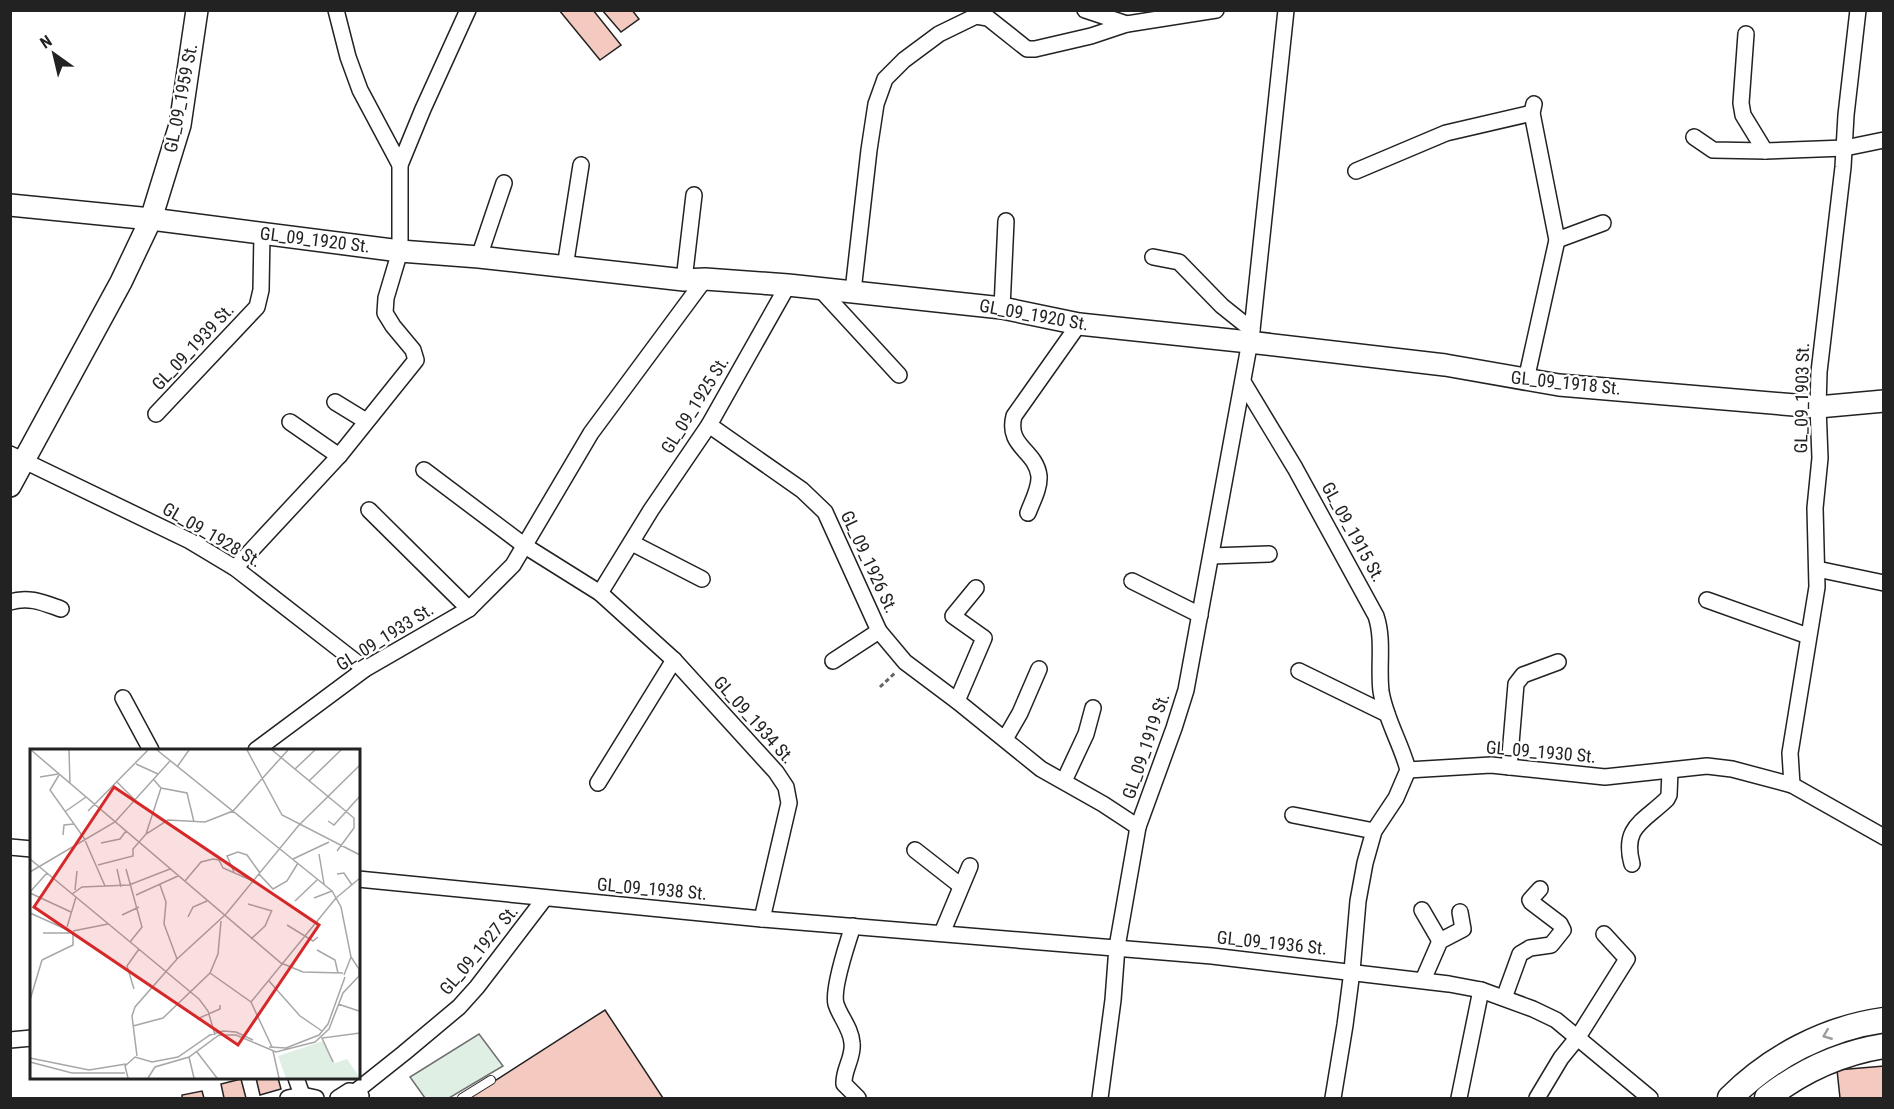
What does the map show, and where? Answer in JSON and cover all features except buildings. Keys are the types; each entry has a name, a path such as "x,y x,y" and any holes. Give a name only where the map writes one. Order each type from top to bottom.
{"main road":[{"name":"GL_09_1959 St.","path":"10,486 17,457 121,282 151,219 180,125 197,10"},
{"name":"GL_09_1920 St.","path":"10,205 151,219 400,251 479,257 684,280 705,279 853,291 1002,308 1079,324 1251,336"},
{"name":"GL_09_1918 St.","path":"1251,336 1445,365 1526,380 1818,407 1884,401"},
{"path":"1730,1098 1769,1066 1826,1034 1858,1024 1884,1020"},
{"path":"1767,1098 1791,1081 1838,1058 1884,1046"}],"street":[{"path":"336,10 348,57 360,90 400,165"},
{"path":"235,567 339,456 416,360 413,350 385,313 386,298 400,251 400,165 468,10"},
{"path":"1085,10 1127,24"},
{"path":"853,291 868,150 876,104 885,78 904,60 939,34 976,16 987,18 1027,49 1091,36 1127,24 1216,10"},
{"name":"GL_09_1919 St.","path":"1100,1098 1113,1000 1117,947 1138,827 1182,705 1251,336 1286,10"},
{"name":"GL_09_1903 St.","path":"1792,785 1790,753 1808,636 1816,606 1815,508 1820,458 1819,372 1845,148 1846,115 1858,10"},
{"path":"1746,34 1741,103 1747,123 1765,151"},
{"path":"1356,171 1446,133 1533,109 1557,240 1526,380"},
{"path":"1694,137 1713,150 1765,151 1845,148 1884,140"},
{"path":"565,267 581,165"},
{"path":"479,257 504,183"},
{"path":"684,280 694,195"},
{"path":"1002,308 1006,221"},
{"path":"1557,240 1602,223"},
{"name":"GL_09_1939 St.","path":"156,414 257,307 261,290 262,234"},
{"path":"1153,257 1179,262 1251,336"},
{"name":"GL_09_1933 St.","path":"257,749 365,669 469,609 513,565 591,433 705,279"},
{"name":"GL_09_1925 St.","path":"600,593 651,510 709,425 788,285"},
{"path":"819,288 899,375"},
{"path":"1029,513 1039,474 1034,463 1013,435 1014,416 1079,324"},
{"name":"GL_09_1915 St.","path":"1243,382 1295,468 1376,616 1380,633 1381,692 1408,770"},
{"path":"335,402 366,422"},
{"path":"290,422 339,456"},
{"name":"GL_09_1926 St.","path":"709,425 802,490 825,513 879,631 905,662 1041,769 1138,827"},
{"name":"GL_09_1928 St.","path":"17,457 190,541 235,567 365,669"},
{"path":"424,470 525,546"},
{"path":"369,510 469,609"},
{"path":"632,543 702,579"},
{"name":"GL_09_1934 St.","path":"525,546 600,593 674,660 776,772 786,787 789,803 762,919"},
{"path":"1211,556 1269,554"},
{"path":"1817,569 1884,583"},
{"path":"1132,580 1200,615"},
{"path":"957,701 984,638 952,616 976,588"},
{"path":"10,602 18,599 31,599 61,609"},
{"path":"1707,600 1808,636"},
{"path":"833,661 879,631"},
{"path":"598,783 674,660"},
{"path":"1509,767 1516,684 1523,675 1558,662"},
{"path":"1005,739 1020,713 1039,669"},
{"path":"1299,671 1387,714"},
{"path":"123,698 150,749"},
{"path":"1064,781 1078,754 1093,708"},
{"name":"GL_09_1930 St.","path":"1408,770 1491,765 1605,777 1707,766 1732,769 1792,785 1884,837"},
{"path":"1333,1098 1352,971 1358,901 1365,863 1374,831 1396,798 1408,770"},
{"path":"1632,864 1629,852 1632,831 1640,821 1667,800 1670,771"},
{"path":"1293,815 1374,831"},
{"path":"10,847 30,849"},
{"path":"915,850 962,886"},
{"path":"942,933 970,866"},
{"name":"GL_09_1938 St.","path":"360,879 762,919 1117,947"},
{"path":"1504,998 1520,954 1530,948 1551,945 1563,930 1560,924 1531,902 1530,900 1540,889"},
{"name":"GL_09_1927 St.","path":"338,1098 343,1093 359,1095 459,1006 477,987 545,898"},
{"path":"1422,910 1440,941"},
{"path":"1423,980 1440,941 1463,929 1460,912"},
{"path":"853,926 842,959 836,1003 852,1040 853,1049 843,1078 844,1084 858,1098"},
{"path":"1537,1098 1627,959 1604,934"},
{"name":"GL_09_1936 St.","path":"1117,947 1352,971 1481,990 1556,1020 1650,1098"},
{"path":"1459,1098 1481,990"},
{"path":"10,1040 30,1038"},
{"path":"297,1079 302,1097"}],"lane":[{"path":"462,1098 491,1080"}],"path":[{"path":"880,687 905,662"}],"green space":[{"path":"479,1034 503,1066 449,1098 425,1098 410,1077"}]}
